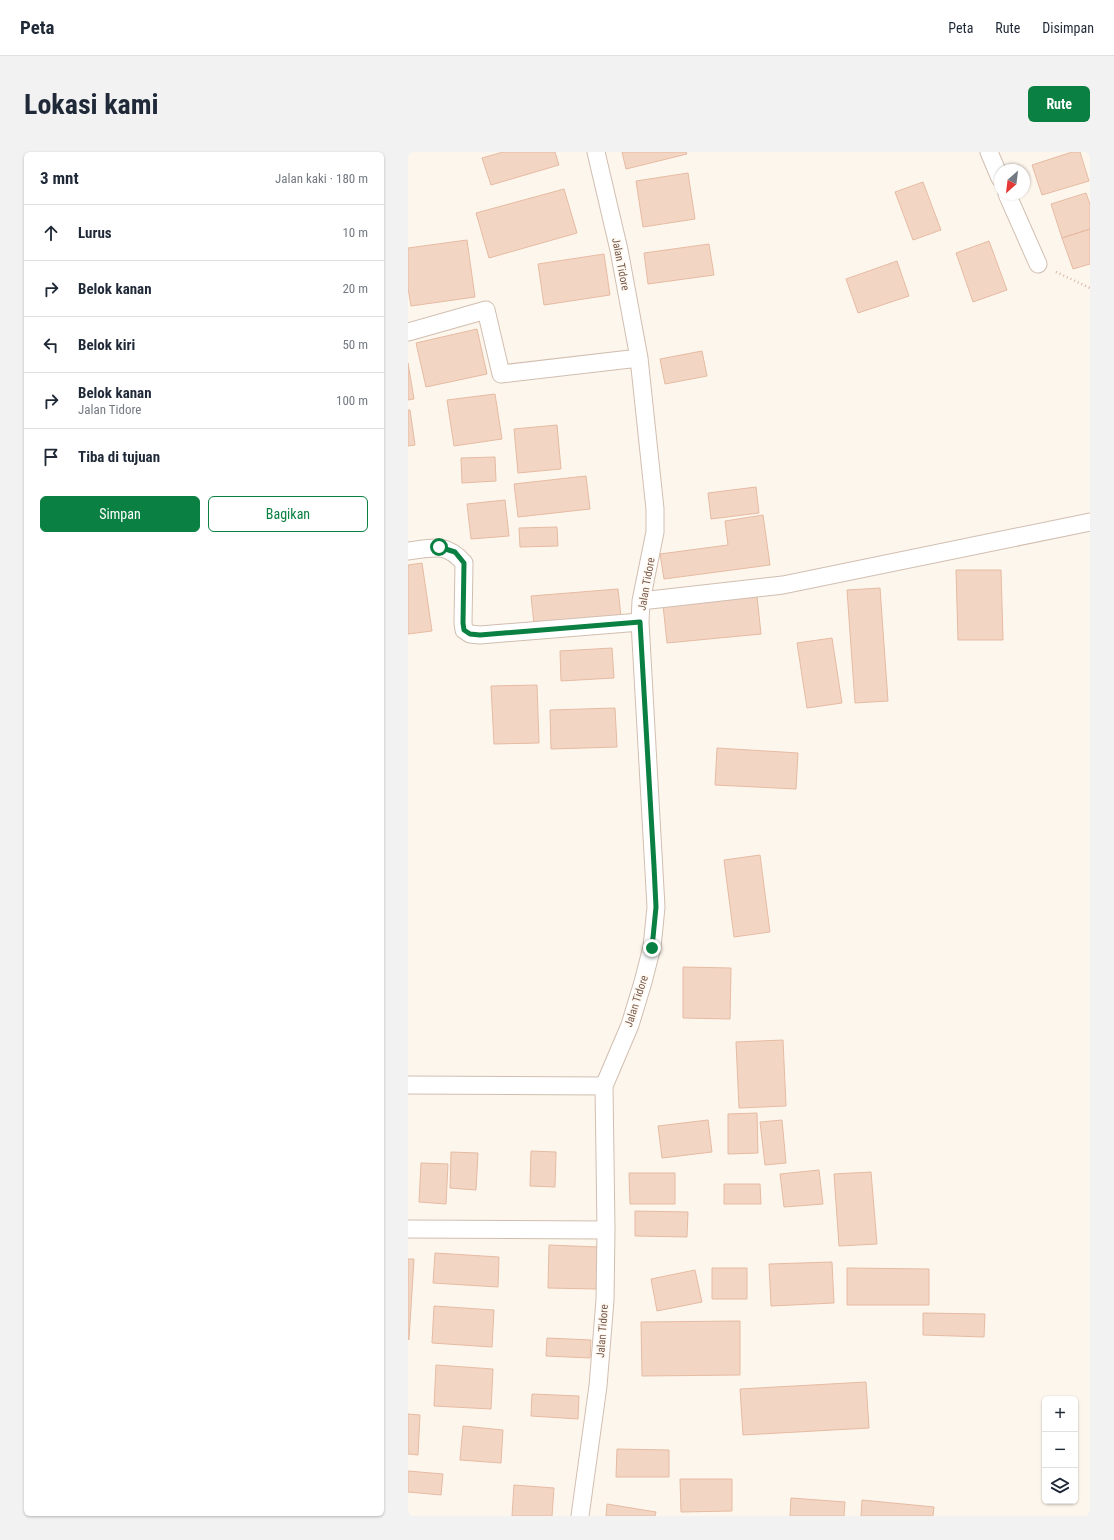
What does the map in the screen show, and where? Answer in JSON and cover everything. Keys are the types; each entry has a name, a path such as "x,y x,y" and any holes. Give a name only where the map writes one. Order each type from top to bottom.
{"street":[{"name":"Jalan Tidore","path":"580,1516 598,1386 605,1300 606,1230 604,1086 630,1025 643,982 652,948 655,914 654,866 640,622 641,601 655,532 655,508 639,358 619,250 596,152"},
{"path":"989,152 994,164"},
{"path":"1010,200 1038,264"},
{"path":"408,332 486,310 501,374 639,358"},
{"path":"641,601 782,585 1090,522"},
{"path":"408,551 439,547 455,552 464,563 463,623 464,630 470,634 480,635 640,622"},
{"path":"408,1085 604,1086"},
{"path":"408,1229 606,1230"}],"path":[{"path":"1038,264 1090,288"}],"building":[{"path":"503,152 555,152 559,165 491,185 482,158"},
{"path":"622,152 686,152 687,154 626,169"},
{"path":"1072,152 1080,152 1089,181 1042,195 1032,165"},
{"path":"688,173 695,219 643,227 636,181"},
{"path":"923,182 941,230 913,240 895,192"},
{"path":"564,189 577,233 489,258 476,213"},
{"path":"1086,193 1090,204 1090,229 1062,238 1051,204"},
{"path":"1090,229 1090,264 1073,269 1062,238"},
{"path":"467,240 475,297 411,306 408,288 408,248"},
{"path":"989,241 1007,290 973,302 956,253"},
{"path":"709,244 714,275 648,284 644,253"},
{"path":"604,254 610,295 544,305 538,264"},
{"path":"897,261 909,296 858,313 846,279"},
{"path":"477,329 487,374 426,387 416,343"},
{"path":"702,351 707,376 665,384 660,359"},
{"path":"408,363 414,399 408,400"},
{"path":"495,394 502,439 454,446 447,400"},
{"path":"408,410 410,410 415,445 408,446"},
{"path":"557,425 561,469 518,473 514,429"},
{"path":"495,457 496,481 462,483 461,458"},
{"path":"586,476 590,509 518,517 514,484"},
{"path":"756,487 759,513 711,519 708,493"},
{"path":"505,500 509,536 471,539 467,504"},
{"path":"763,515 770,565 664,579 660,554 728,545 725,521"},
{"path":"557,527 558,546 520,547 519,528"},
{"path":"422,563 432,631 408,634 408,565"},
{"path":"956,570 1001,570 1003,640 958,640"},
{"path":"880,588 888,701 855,703 847,590"},
{"path":"618,589 621,617 534,624 531,596"},
{"path":"757,596 761,634 667,643 663,605"},
{"path":"832,638 842,703 807,708 797,643"},
{"path":"612,648 614,678 561,681 560,651"},
{"path":"537,685 539,743 494,744 491,686"},
{"path":"615,708 617,747 551,749 550,710"},
{"path":"717,748 798,753 796,789 715,785"},
{"path":"760,855 770,932 734,937 724,860"},
{"path":"683,967 731,968 730,1019 683,1018"},
{"path":"783,1040 786,1106 739,1108 736,1042"},
{"path":"757,1113 758,1153 728,1154 728,1114"},
{"path":"708,1120 712,1152 662,1158 658,1126"},
{"path":"782,1120 786,1163 765,1165 760,1122"},
{"path":"531,1151 556,1152 555,1187 530,1186"},
{"path":"451,1152 478,1153 476,1190 450,1188"},
{"path":"421,1163 448,1164 446,1204 419,1202"},
{"path":"819,1170 823,1204 784,1207 780,1174"},
{"path":"871,1172 877,1244 839,1246 834,1174"},
{"path":"629,1173 675,1173 675,1204 630,1204"},
{"path":"724,1184 760,1184 761,1204 724,1204"},
{"path":"635,1211 688,1212 687,1237 635,1236"},
{"path":"549,1245 598,1247 596,1289 548,1288"},
{"path":"435,1253 499,1257 498,1287 433,1283"},
{"path":"408,1259 414,1259 409,1340 408,1339"},
{"path":"832,1262 834,1303 771,1306 769,1264"},
{"path":"712,1268 747,1268 747,1299 712,1299"},
{"path":"847,1268 929,1269 929,1305 847,1305"},
{"path":"695,1270 702,1302 657,1311 651,1279"},
{"path":"434,1306 494,1310 492,1347 432,1343"},
{"path":"923,1313 985,1314 984,1337 923,1335"},
{"path":"740,1321 740,1375 642,1376 641,1322"},
{"path":"547,1338 591,1340 590,1358 546,1356"},
{"path":"436,1365 493,1369 491,1409 434,1406"},
{"path":"866,1382 869,1428 743,1435 740,1389"},
{"path":"532,1394 579,1396 578,1419 531,1416"},
{"path":"408,1414 420,1415 418,1455 408,1454"},
{"path":"463,1426 503,1430 501,1463 460,1460"},
{"path":"617,1449 669,1450 669,1477 616,1477"},
{"path":"408,1471 443,1474 441,1495 408,1492"},
{"path":"680,1479 732,1479 732,1511 681,1512"},
{"path":"514,1485 554,1488 552,1516 512,1516"},
{"path":"791,1498 845,1502 844,1516 790,1516"},
{"path":"862,1500 934,1507 933,1516 861,1516"},
{"path":"607,1504 656,1512 655,1516 606,1516"}],"route":[{"path":"439,547 455,552 464,563 463,623 464,630 470,634 480,635 640,622 656,907 652,948"}]}
